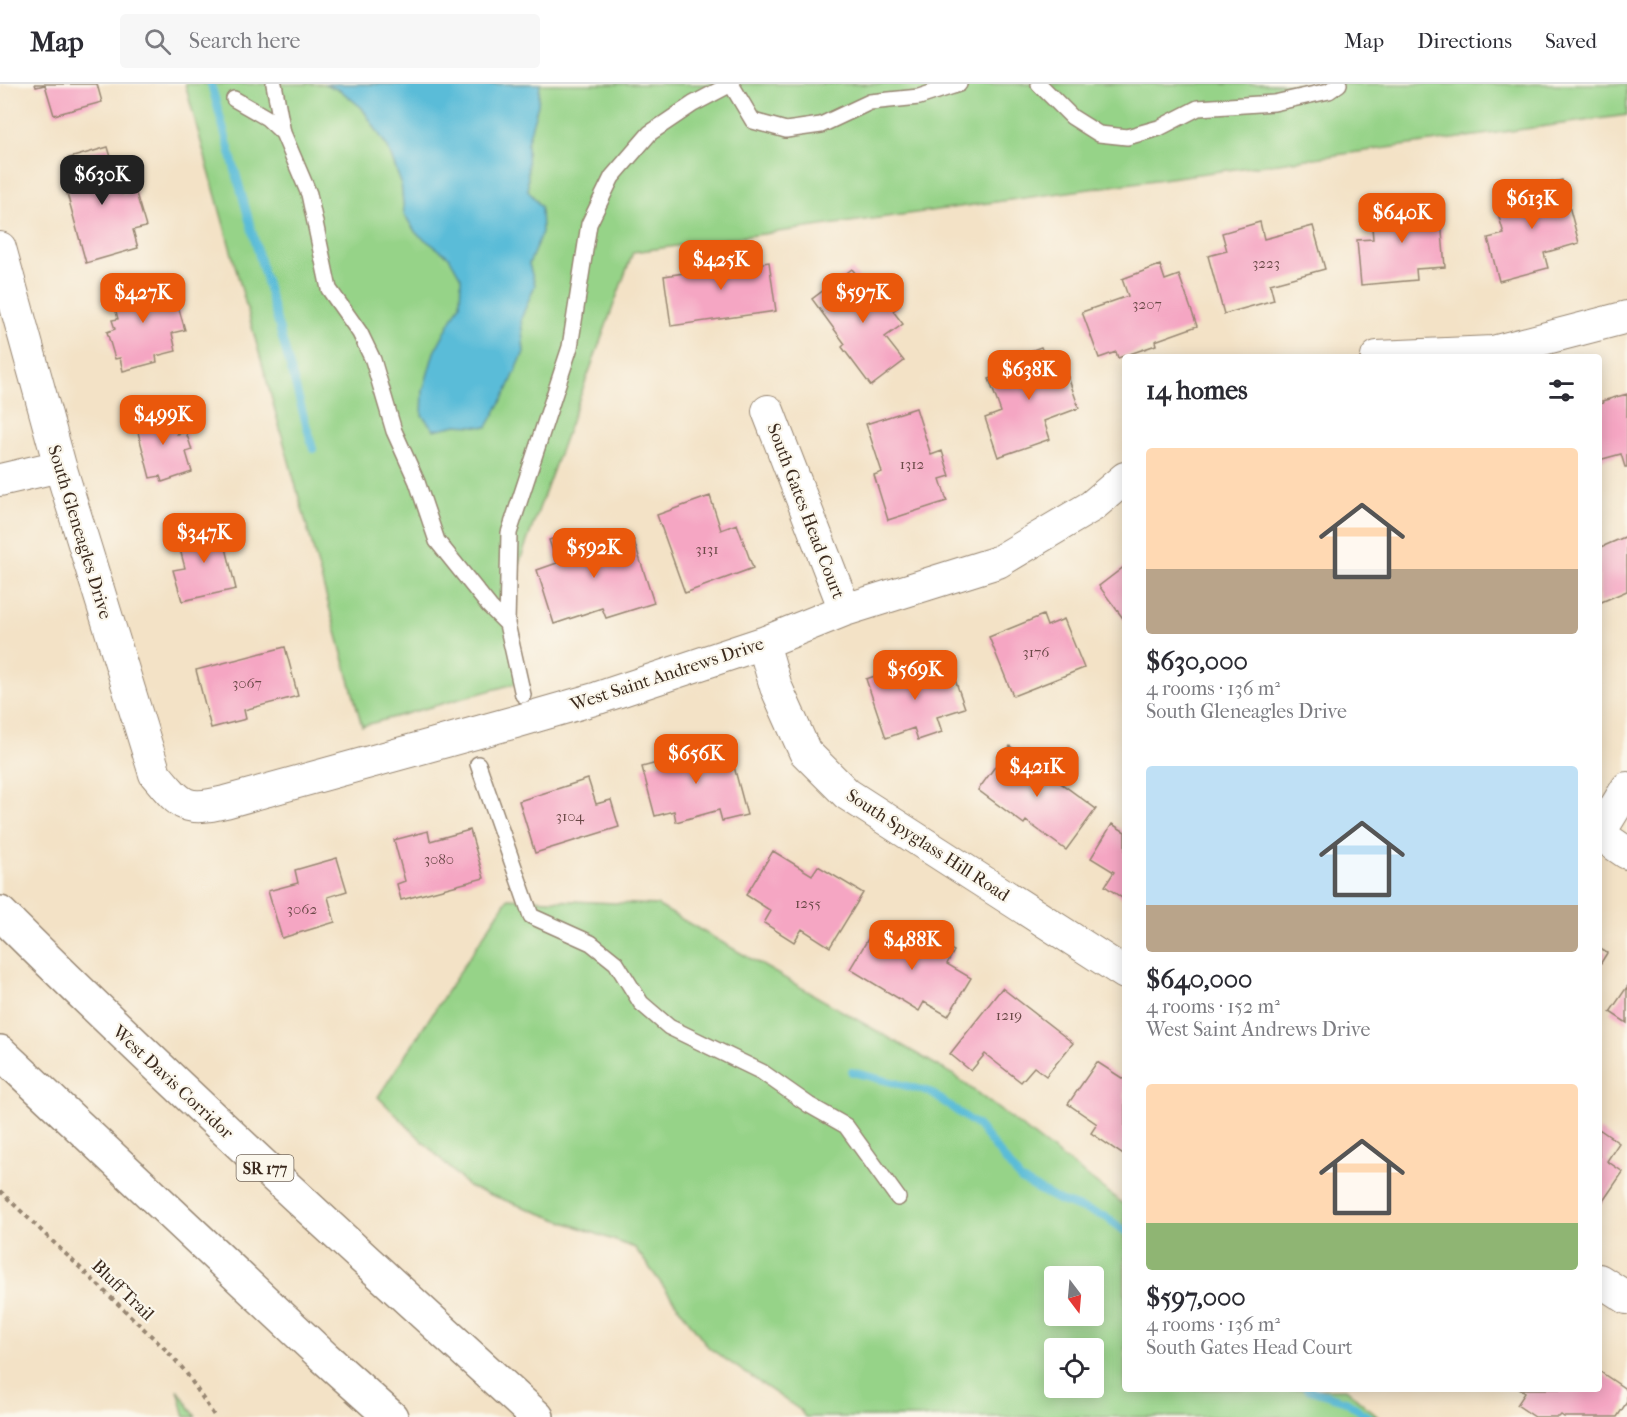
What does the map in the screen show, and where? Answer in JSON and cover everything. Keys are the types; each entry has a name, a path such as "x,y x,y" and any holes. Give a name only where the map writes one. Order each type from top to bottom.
{"highway":[{"name":"West Davis Corridor","path":"0,913 123,1035 290,1192 537,1417"},
{"path":"0,1052 324,1357 391,1417"}],"street":[{"name":"South Gleneagles Drive","path":"0,248 60,466 155,774 183,804"},
{"path":"1447,354 1493,352 1627,317"},
{"name":"South Gates Head Court","path":"768,411 845,610"},
{"path":"0,480 60,466"},
{"name":"West Saint Andrews Drive","path":"183,804 195,807 208,806 515,722 598,698 764,643 845,610 998,562 1092,506 1122,481"},
{"name":"South Spyglass Hill Road","path":"764,643 776,687 805,752 847,794 1122,971"},
{"path":"1602,829 1627,788"},
{"path":"1602,836 1627,853"},
{"path":"1602,1282 1627,1298"}],"lane":[{"path":"273,84 283,133 309,194 329,289 360,333 373,360 394,431 417,482 437,541 490,607 507,624"},
{"path":"523,695 507,624 509,533 570,347 589,224 612,177 650,133 693,104 731,84 753,121 786,130 820,125 870,102 919,97 959,84"},
{"path":"1039,84 1072,117 1099,134 1127,136 1159,128 1198,108 1274,103 1329,91 1339,84"},
{"path":"234,99 267,118 283,133"},
{"path":"478,764 531,916 591,943 616,963 641,1003 669,1027 762,1072 809,1105 846,1126 898,1198"}],"path":[{"name":"Bluff Trail","path":"0,1191 166,1350 185,1371 215,1417"}],"green space":[{"path":"185,84 1627,84 1627,115 633,252 510,588 521,682 362,726"},
{"path":"508,898 657,905 952,1074 1122,1203 1122,1392 1349,1392 1378,1417 805,1417 800,1410 709,1348 635,1248 469,1187 378,1097"},
{"path":"178,1390 196,1417 185,1417"}],"water":[{"path":"324,84 540,84 538,105 527,143 528,190 541,207 542,232 529,264 535,285 521,319 524,352 507,391 487,427 457,425 434,430 422,415 423,391 434,352 460,304 461,278 449,257 416,233 404,214 401,183 388,148 362,108 340,90"}],"building":[{"path":"35,84 97,84 102,102 54,115 45,85 36,87"},
{"path":"108,147 122,194 135,190 146,227 133,230 138,248 86,263 62,175 71,173 66,159"},
{"path":"1562,180 1579,243 1544,253 1548,268 1499,281 1488,238 1504,234 1495,203 1517,197 1516,192"},
{"path":"1426,199 1427,210 1440,209 1445,267 1416,269 1417,280 1361,285 1357,240 1373,239 1371,215 1396,213 1396,201"},
{"path":"1260,222 1264,239 1313,226 1325,269 1270,284 1274,300 1224,314 1208,256 1227,251 1222,233"},
{"path":"750,251 751,265 769,262 776,311 671,326 664,276 719,268 717,256"},
{"path":"1160,265 1165,280 1179,275 1197,326 1155,341 1156,345 1130,354 1122,354 1122,357 1118,358 1116,352 1099,358 1082,312 1128,296 1122,279"},
{"path":"852,269 872,295 885,285 900,305 893,311 903,324 885,337 904,361 871,386 842,347 845,344 812,299"},
{"path":"156,277 165,309 178,306 185,330 172,333 176,351 156,356 157,362 123,371 120,358 115,359 107,332 115,329 112,320 118,319 110,289"},
{"path":"1041,347 1045,357 1059,351 1079,408 1044,421 1050,439 998,457 985,418 1001,412 989,379 1018,369 1014,357"},
{"path":"1627,394 1627,467 1625,467 1621,454 1602,459 1602,401"},
{"path":"169,408 177,434 186,432 192,450 186,452 192,472 162,482 160,476 150,478 134,417"},
{"path":"916,408 931,455 942,451 950,476 940,479 947,501 888,520 874,475 882,472 866,424"},
{"path":"710,496 721,530 737,524 753,568 685,593 657,515"},
{"path":"220,523 236,589 182,601 173,570 185,568 176,534"},
{"path":"580,530 587,552 633,538 654,603 606,618 602,608 554,624 537,570 557,563 549,540"},
{"path":"1627,536 1627,591 1602,602 1602,547"},
{"path":"1122,568 1122,617 1099,586"},
{"path":"1043,615 1047,626 1064,619 1084,668 1013,696 989,637"},
{"path":"285,647 298,696 244,710 246,719 211,728 196,670"},
{"path":"950,665 965,708 937,717 942,732 918,740 914,728 886,738 866,679 899,668 903,681"},
{"path":"728,744 747,815 722,821 719,810 676,822 674,811 655,816 642,767"},
{"path":"1010,746 1096,809 1066,850 1026,821 1024,824 978,790"},
{"path":"588,779 596,804 611,800 619,827 535,853 519,801"},
{"path":"1112,824 1122,830 1122,898 1105,886 1114,872 1091,858"},
{"path":"470,830 484,878 401,900 397,884 405,881 394,840 428,831 430,841"},
{"path":"773,851 812,875 818,866 863,893 830,947 802,929 794,942 764,923 771,911 746,895"},
{"path":"337,858 347,891 328,897 335,922 282,938 268,891 298,883 295,870"},
{"path":"874,929 910,950 921,932 954,951 947,964 971,978 948,1016 924,1002 919,1011 850,969"},
{"path":"1602,950 1607,953 1602,961"},
{"path":"1627,987 1627,1023 1610,1012"},
{"path":"1002,988 1073,1043 1046,1076 1034,1067 1021,1082 985,1054 971,1071 950,1054"},
{"path":"1097,1062 1122,1078 1122,1154 1091,1133 1097,1124 1068,1104"},
{"path":"1602,1131 1619,1143 1607,1161 1623,1172 1602,1203"},
{"path":"1602,1373 1627,1390 1627,1402 1617,1417 1564,1417 1561,1415 1559,1417 1535,1417 1517,1405 1524,1392 1602,1392"}],"waterway":[{"path":"211,84 313,449"},
{"path":"852,1072 930,1092 978,1126 1021,1180 1060,1201 1106,1217 1122,1229"},
{"path":"1317,1392 1346,1401 1368,1417"}]}
